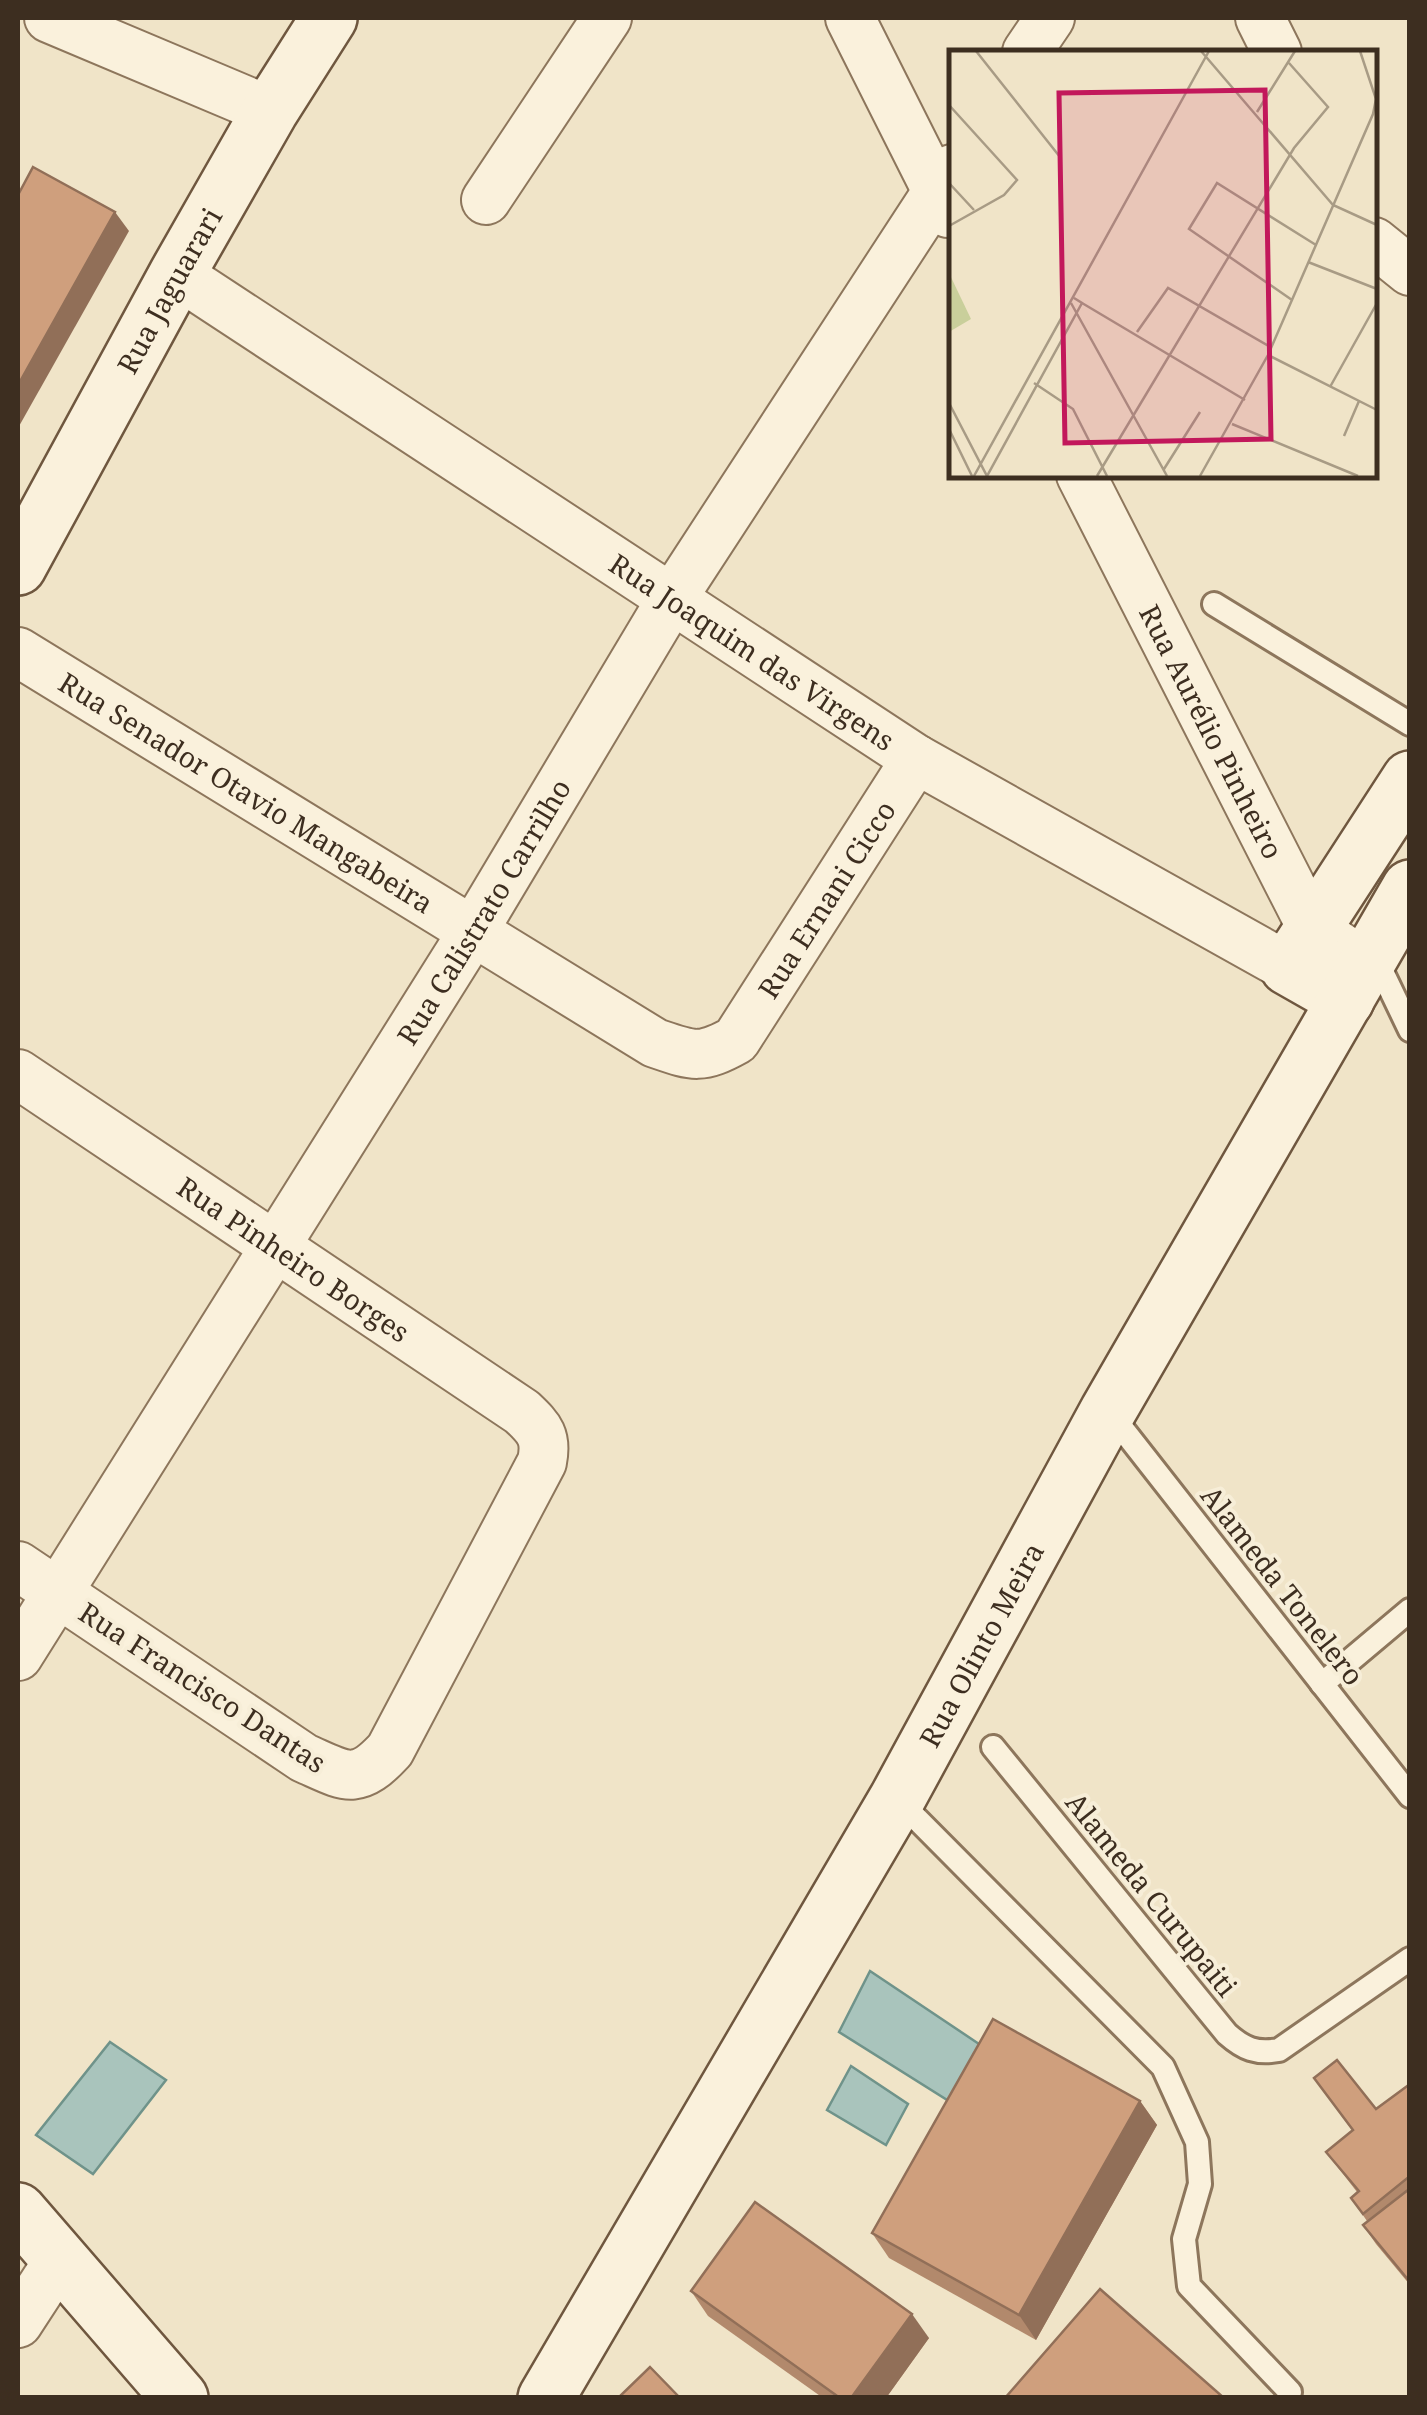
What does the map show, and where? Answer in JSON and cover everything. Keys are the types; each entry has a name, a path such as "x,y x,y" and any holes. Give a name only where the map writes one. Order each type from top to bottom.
{"main road":[{"name":"Rua Jaguarari","path":"18,567 177,274 329,18"},
{"path":"1300,947 1410,779"},
{"name":"Rua Olinto Meira","path":"546,2398 898,1799 1108,1411 1410,888"},
{"name":"Rua Joaquim das Virgens","path":"1300,947 1362,973"},
{"path":"18,2211 180,2398"}],"street":[{"path":"49,18 270,112"},
{"path":"486,200 607,18"},
{"path":"850,18 947,194"},
{"path":"1028,50 1050,18"},
{"path":"1260,18 1276,50"},
{"name":"Rua Calistrato Carrilho","path":"18,1656 37,1579 278,1246 672,600 947,194"},
{"path":"1377,244 1410,271"},
{"name":"Rua Joaquim das Virgens","path":"177,274 916,759 1300,947"},
{"name":"Rua Aurélio Pinheiro","path":"1083,478 1300,947"},
{"name":"Rua Senador Otavio Mangabeira","path":"18,652 655,1043 695,1056 711,1054 736,1040"},
{"name":"Rua Ernani Cicco","path":"736,1040 916,759"},
{"name":"Rua Pinheiro Borges","path":"18,1074 278,1246 522,1412 540,1429 546,1443 542,1462 390,1750"},
{"name":"Rua Francisco Dantas","path":"37,1579 304,1758 340,1774 356,1775 373,1768 390,1750"},
{"path":"18,2323 59,2260"}],"lane":[{"path":"1214,604 1410,724"},
{"path":"1362,973 1410,1030"},
{"name":"Alameda Tonelero","path":"1108,1411 1410,1796"},
{"path":"1322,1684 1410,1610"},
{"name":"Alameda Curupaiti","path":"992,1747 1227,2034 1250,2050 1279,2050 1410,1959"},
{"path":"898,1799 1163,2066 1197,2142 1200,2184 1184,2239 1190,2286 1290,2392"}],"water":[{"path":"870,1971 988,2050 952,2103 839,2032"},
{"path":"110,2042 166,2080 93,2174 36,2135"},
{"path":"851,2066 908,2104 886,2145 827,2110"}],"building":[{"path":"33,167 115,212 18,385 18,195"},
{"path":"993,2019 1140,2101 1019,2315 872,2233"},
{"path":"1337,2060 1376,2109 1410,2084 1410,2176 1363,2214 1351,2198 1359,2191 1326,2152 1353,2130 1314,2078"},
{"path":"1410,2192 1410,2282 1363,2225"},
{"path":"755,2202 912,2314 851,2398 840,2398 691,2291"},
{"path":"1100,2289 1224,2398 1005,2398"},
{"path":"650,2367 680,2398 618,2398"}]}
